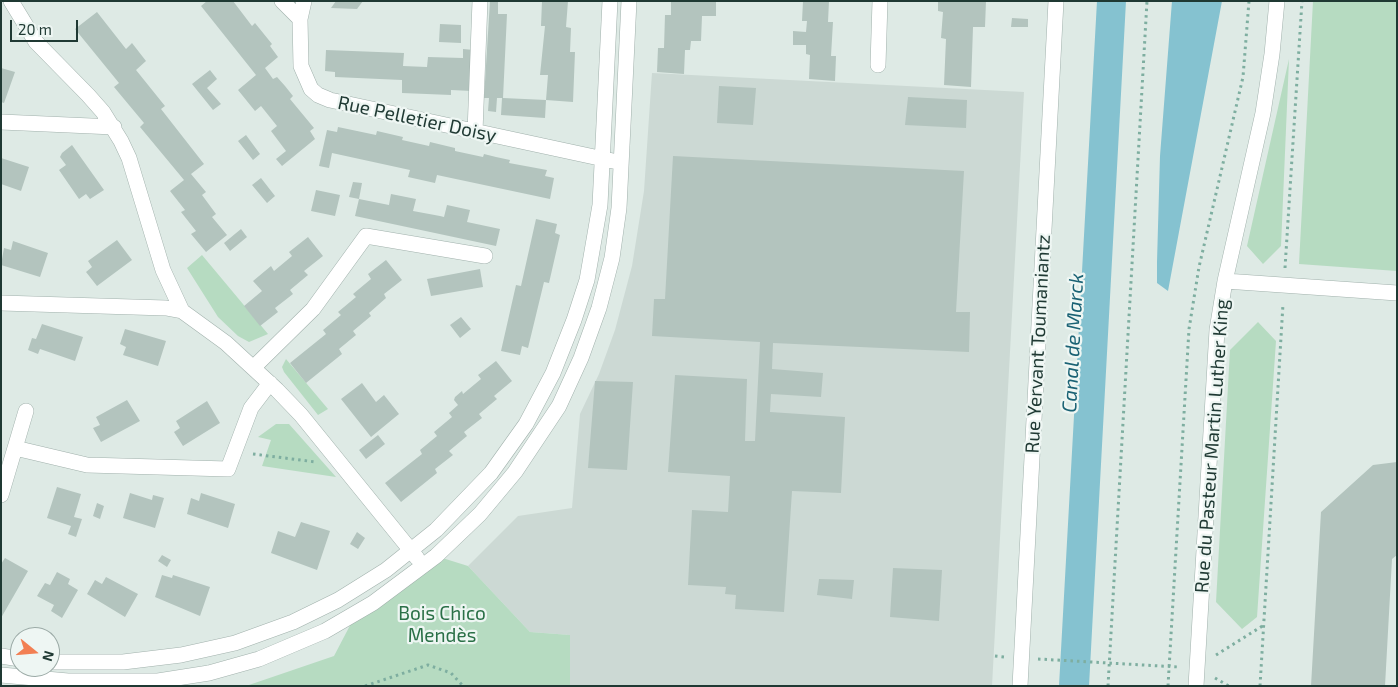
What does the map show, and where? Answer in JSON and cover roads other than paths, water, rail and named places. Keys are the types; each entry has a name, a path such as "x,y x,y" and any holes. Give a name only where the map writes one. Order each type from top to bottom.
{"street":[{"path":"11,1 36,42 88,94 114,128 129,158 163,270 182,311"},
{"path":"282,1 300,20"},
{"name":"Rue Pelletier Doisy","path":"304,1 300,20 301,66 311,89 318,96 603,160 622,162"},
{"path":"475,132 480,1"},
{"path":"60,662 104,663 144,660 197,652 235,643 286,625 322,609 381,574 451,516 490,473 526,424 553,373 574,320 592,259 600,205 610,1"},
{"path":"1,675 68,681 137,682 191,676 243,664 292,646 341,622 400,585 465,530 502,489 537,440 567,391 588,342 608,275 617,225 622,162 629,1"},
{"path":"878,65 880,1"},
{"name":"Rue Yervant Toumaniantz","path":"1020,686 1056,1"},
{"name":"Rue du Pasteur Martin Luther King","path":"1196,686 1214,364 1225,281 1263,113 1272,54 1276,1"},
{"path":"1,122 114,128"},
{"path":"254,368 313,309 366,236 485,256"},
{"path":"1225,281 1397,293"},
{"path":"1,303 166,308 182,311 226,343 270,383 301,415 424,566"},
{"path":"15,448 87,465 228,469 251,408 270,383"},
{"path":"1,495 26,412"}],"water":[{"path":"1097,1 1126,1 1089,686 1059,686"},
{"path":"1172,1 1222,1 1168,291 1157,283 1157,262 1160,156"}],"water label":[{"name":"Canal de Marck","path":"1073,343"}],"park label":[{"name":"Bois Chico Mendès","path":"442,625"}]}
